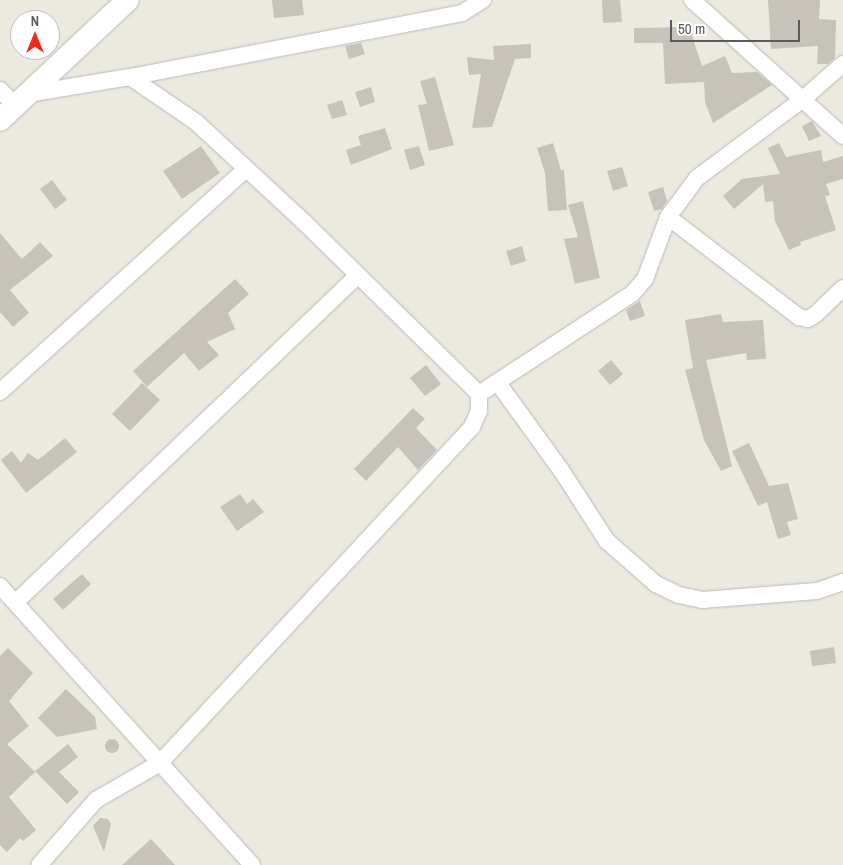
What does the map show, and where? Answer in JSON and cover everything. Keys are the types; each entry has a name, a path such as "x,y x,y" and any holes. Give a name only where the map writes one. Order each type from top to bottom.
{"street":[{"path":"11,102 127,0"},
{"path":"11,102 462,13 483,0"},
{"path":"692,0 843,136"},
{"path":"479,394 632,294 645,279 668,217 697,178 803,99 843,64"},
{"path":"39,865 96,800 160,763 472,427 479,411 479,394 358,275 196,122 130,77"},
{"path":"0,392 246,169"},
{"path":"668,217 799,317 808,319 816,314 843,288"},
{"path":"16,602 358,275"},
{"path":"498,382 562,470 607,541 656,584 679,595 702,600 817,591 843,582"},
{"path":"0,586 252,865"}],"building":[{"path":"272,0 302,0 304,15 274,18"},
{"path":"602,0 620,0 622,22 603,23"},
{"path":"768,0 820,0 819,19 836,20 835,58 828,64 817,64 818,46 771,49"},
{"path":"689,27 702,66 725,56 732,73 757,72 772,85 713,123 705,102 704,82 665,84 663,43 634,43 634,28"},
{"path":"361,43 365,54 349,59 345,46"},
{"path":"531,44 531,58 515,59 492,127 472,128 481,74 469,75 467,57 494,60 493,46"},
{"path":"435,77 454,145 429,151 418,105 427,104 420,81"},
{"path":"371,87 375,102 360,107 355,92"},
{"path":"342,100 347,115 332,119 327,105"},
{"path":"812,121 821,136 809,141 802,126"},
{"path":"385,128 392,149 351,165 346,150 361,145 358,136"},
{"path":"553,143 561,170 564,170 567,210 548,211 545,173 537,148"},
{"path":"779,143 786,157 821,150 823,162 843,156 843,179 826,184 830,195 825,196 836,230 800,242 801,245 789,250 775,221 773,201 765,202 763,184 734,209 723,196 742,179 780,174 768,148"},
{"path":"201,146 220,173 182,199 163,171"},
{"path":"419,146 425,165 410,170 404,150"},
{"path":"622,167 628,186 613,191 607,171"},
{"path":"52,180 67,200 55,209 40,189"},
{"path":"663,187 667,201 662,209 654,211 648,192"},
{"path":"583,201 600,278 575,284 564,239 578,237 568,205"},
{"path":"0,233 22,259 40,242 53,256 10,290 29,313 13,327 0,312"},
{"path":"522,246 526,261 511,266 506,251"},
{"path":"235,279 249,294 228,313 235,329 207,342 219,355 199,371 184,353 147,387 133,371"},
{"path":"640,301 645,316 630,321 626,310"},
{"path":"721,314 723,322 763,320 766,359 747,360 746,353 706,360 732,466 721,471 704,440 685,370 693,368 685,320"},
{"path":"611,360 623,374 610,385 598,371"},
{"path":"426,365 441,384 425,396 410,378"},
{"path":"142,383 160,400 130,431 112,414"},
{"path":"413,408 425,419 416,428 437,450 418,470 398,447 366,481 354,469"},
{"path":"65,438 77,452 26,493 1,460 12,451 21,463 28,453 38,460"},
{"path":"749,443 769,486 788,483 798,519 787,522 791,535 778,539 767,502 758,506 732,451"},
{"path":"240,494 247,504 253,499 264,512 237,531 220,507"},
{"path":"82,574 91,584 63,610 53,599"},
{"path":"834,647 836,663 812,666 810,651"},
{"path":"8,648 33,673 9,701 29,726 7,744 35,772 9,797 36,830 23,841 20,838 7,852 0,845 0,656"},
{"path":"66,689 95,717 97,729 57,737 38,718"},
{"path":"109,739 115,739 119,746 115,753 109,753 105,749 105,743"},
{"path":"68,744 78,757 59,772 79,792 67,804 35,771"},
{"path":"100,818 108,819 111,824 104,852 93,826"},
{"path":"151,839 175,865 122,865"}]}
